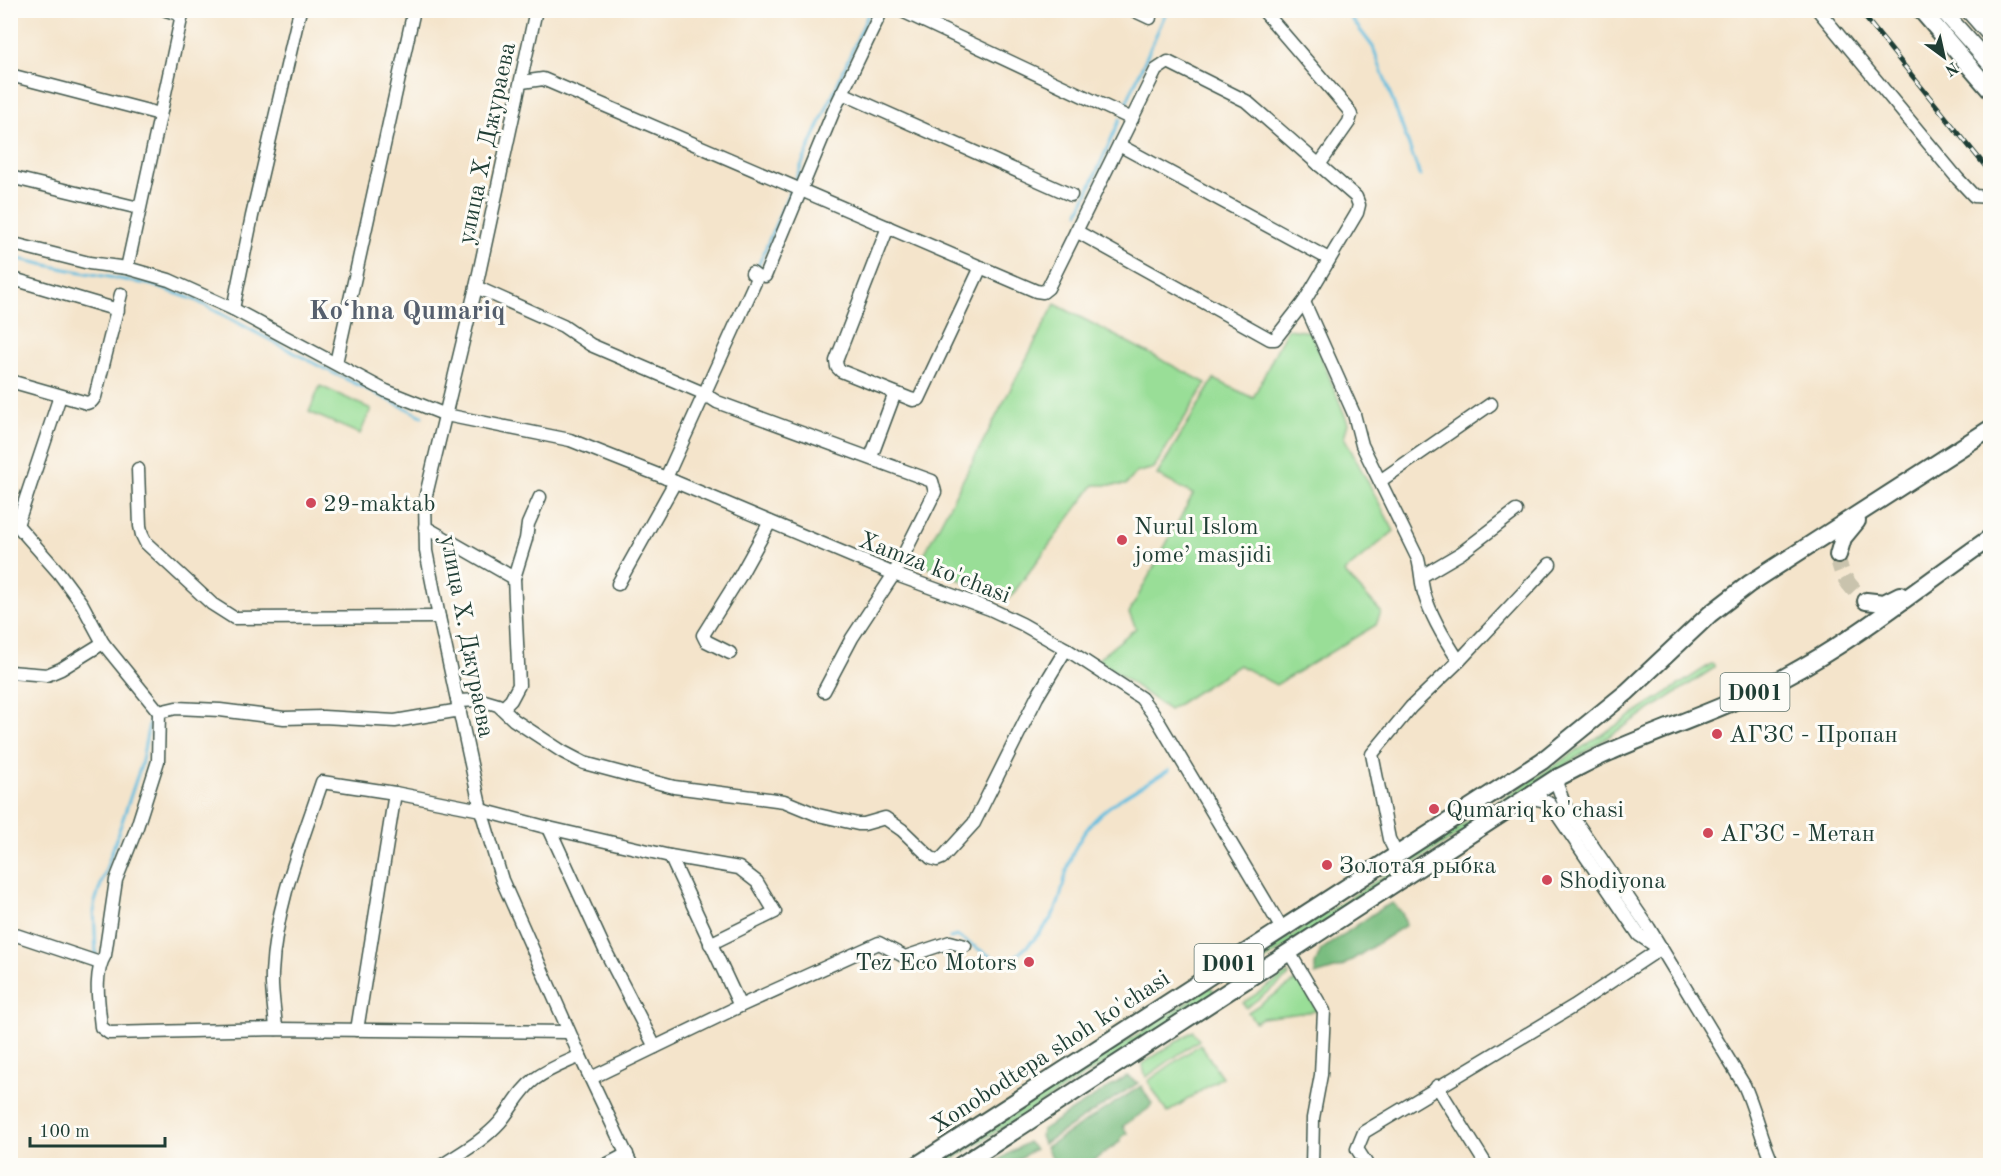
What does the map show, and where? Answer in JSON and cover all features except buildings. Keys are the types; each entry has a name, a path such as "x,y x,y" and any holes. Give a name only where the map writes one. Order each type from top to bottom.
{"highway":[{"path":"1921,10 1989,89"},
{"path":"1987,10 1990,14"},
{"name":"D001","path":"1875,504 1990,427"},
{"path":"1838,555 1839,546 1847,531 1875,504"},
{"name":"Xonobodtepa shoh ko'chasi","path":"916,1166 1542,761 1627,692 1729,598 1875,504"},
{"name":"D001","path":"1555,779 1611,751 1709,712 1786,677 1881,617 1990,538"},
{"path":"1866,601 1884,603 1938,574"},
{"name":"Xonobodtepa shoh ko'chasi","path":"960,1166 1555,779"},
{"path":"1224,967 1222,974 1224,981 1236,986"}],"main road":[{"path":"1942,10 1990,64"},
{"path":"1968,10 1990,35"}],"street":[{"path":"127,268 182,13 166,10"},
{"path":"233,309 300,10"},
{"path":"336,363 414,10"},
{"name":"улица Х. Джураева","path":"536,10 476,287 426,499 426,550 481,810 502,880 629,1160"},
{"path":"765,276 842,93 882,10"},
{"path":"900,10 1132,119"},
{"path":"1133,10 1150,18"},
{"path":"1263,10 1351,115 1349,122 1319,165"},
{"path":"1818,10 1958,179 1974,196 1990,197"},
{"path":"522,82 536,80 550,82 1036,291 1043,292 1048,288 1076,231 1132,119 1156,70 1168,62 1246,101 1356,197 1359,205 1357,213 1304,302 1275,339 1270,339 1076,231"},
{"path":"10,75 160,114"},
{"path":"842,93 1071,195"},
{"path":"1119,145 1329,259"},
{"path":"10,177 139,208"},
{"path":"888,227 836,361 841,371 913,400 919,399 981,267"},
{"name":"Xamza ko'chasi","path":"10,243 89,263 127,268 170,280 233,309 386,391 446,414 570,440 894,574 990,609 1022,624 1066,649 1141,698 1157,719 1282,929"},
{"path":"618,584 671,480 704,393 756,280 756,276 752,273"},
{"path":"10,278 118,310"},
{"path":"476,287 563,326 591,345 704,393 717,402 932,481 935,492 894,574 852,638 824,691"},
{"path":"10,381 60,396 92,401 95,397 121,294"},
{"path":"1304,302 1354,414 1362,445 1418,560 1424,592 1442,636 1460,661"},
{"path":"871,457 895,393"},
{"path":"60,396 14,523 71,589 82,604 103,643 159,712 158,760 137,827 116,880 105,955 95,962"},
{"path":"1380,481 1491,404"},
{"path":"138,469 140,526 146,543 212,604 234,618 439,617"},
{"path":"503,708 511,700 519,685 514,578 526,539 528,524 540,496"},
{"path":"1422,576 1461,553 1516,511"},
{"path":"730,653 706,641 703,635 770,522"},
{"path":"425,527 514,578"},
{"path":"1397,855 1389,839 1372,753 1411,707 1460,661 1550,564"},
{"path":"10,672 47,675 103,643"},
{"path":"159,712 176,708 220,710 284,718 323,717 395,721 481,700 503,708 514,720 562,752 584,763 674,787 784,801 818,815 858,824 885,818 902,830 931,858 937,860 942,858 974,822 1037,697 1066,649"},
{"path":"1555,779 1565,806 1649,928 1744,1085 1753,1106 1761,1138 1774,1166"},
{"path":"276,1029 272,974 278,929 288,881 322,782 395,793 481,810 670,856 740,868 757,882 775,912 710,944"},
{"path":"357,1029 395,793"},
{"path":"1522,800 1533,798 1550,804 1640,935 1660,949"},
{"path":"549,828 605,950 655,1047"},
{"path":"670,856 740,1006"},
{"path":"10,933 95,962"},
{"path":"591,1078 740,1006 879,943 905,957 950,942 965,946"},
{"path":"1368,1166 1357,1149 1364,1132 1437,1086 1574,1006 1660,949"},
{"path":"1289,952 1324,1011 1321,1075 1313,1118 1312,1166"},
{"path":"95,962 101,1027 109,1033 276,1029 569,1032"},
{"path":"441,1166 477,1143 489,1132 536,1078 580,1056"},
{"path":"1437,1086 1487,1166"},
{"path":"604,1166 629,1160"}],"green space":[{"path":"1055,304 1206,383 1154,468 1136,473 1126,485 1094,485 1009,599 919,564"},
{"path":"1287,329 1311,332 1348,423 1344,437 1394,531 1344,572 1381,612 1376,625 1276,685 1239,665 1169,710 1098,659 1136,628 1129,613 1193,494 1157,475 1214,379 1253,398"},
{"path":"320,386 371,409 360,434 309,412"},
{"path":"1711,664 1714,668 1238,978 1235,976 1235,972"},
{"path":"1393,903 1402,913 1406,925 1341,967 1315,975 1315,965 1321,950 1382,908"},
{"path":"1289,974 1288,977 1246,1008 1243,1003"},
{"path":"1297,980 1301,982 1317,1011 1262,1018 1255,1022 1248,1012"},
{"path":"1211,987 1215,993 944,1165 934,1166"},
{"path":"1193,1031 1199,1040 1146,1077 1142,1064"},
{"path":"1200,1044 1222,1077 1167,1113 1148,1081"},
{"path":"1127,1076 1138,1083 1043,1144 1040,1136 1043,1129"},
{"path":"1141,1086 1152,1104 1123,1126 1127,1133 1121,1141 1087,1165 1056,1165 1046,1147"},
{"path":"1028,1142 1035,1149 1008,1165 990,1165"}],"waterway":[{"path":"794,182 870,10"},
{"path":"1125,106 1167,10"},
{"path":"1345,10 1373,47 1420,176"},
{"path":"1079,212 1120,119"},
{"path":"756,271 791,188"},
{"path":"10,257 152,285 195,300 321,367 422,416"},
{"path":"96,957 94,905 141,765 150,719"},
{"path":"950,938 957,936 995,959 1006,963 1014,958 1030,944 1051,919 1059,901 1072,855 1094,820 1125,796 1169,770"},
{"path":"93,981 94,964"}],"tunnel":[{"path":"1838,555 1847,581 1866,601"}],"railway":[{"path":"1859,10 1990,172"}],"place":[{"name":"29-maktab","path":"311,503"},
{"name":"Nurul Islom jome’ masjidi","path":"1122,540"},
{"name":"АГЗС - Пропан","path":"1717,734"},
{"name":"Qumariq ko'chasi","path":"1434,809"},
{"name":"АГЗС - Метан","path":"1708,833"},
{"name":"Золотая рыбка","path":"1327,865"},
{"name":"Shodiyona","path":"1547,880"},
{"name":"Tez Eco Motors","path":"1029,962"}],"district":[{"name":"Koʻhna Qumariq","path":"407,310"}]}
